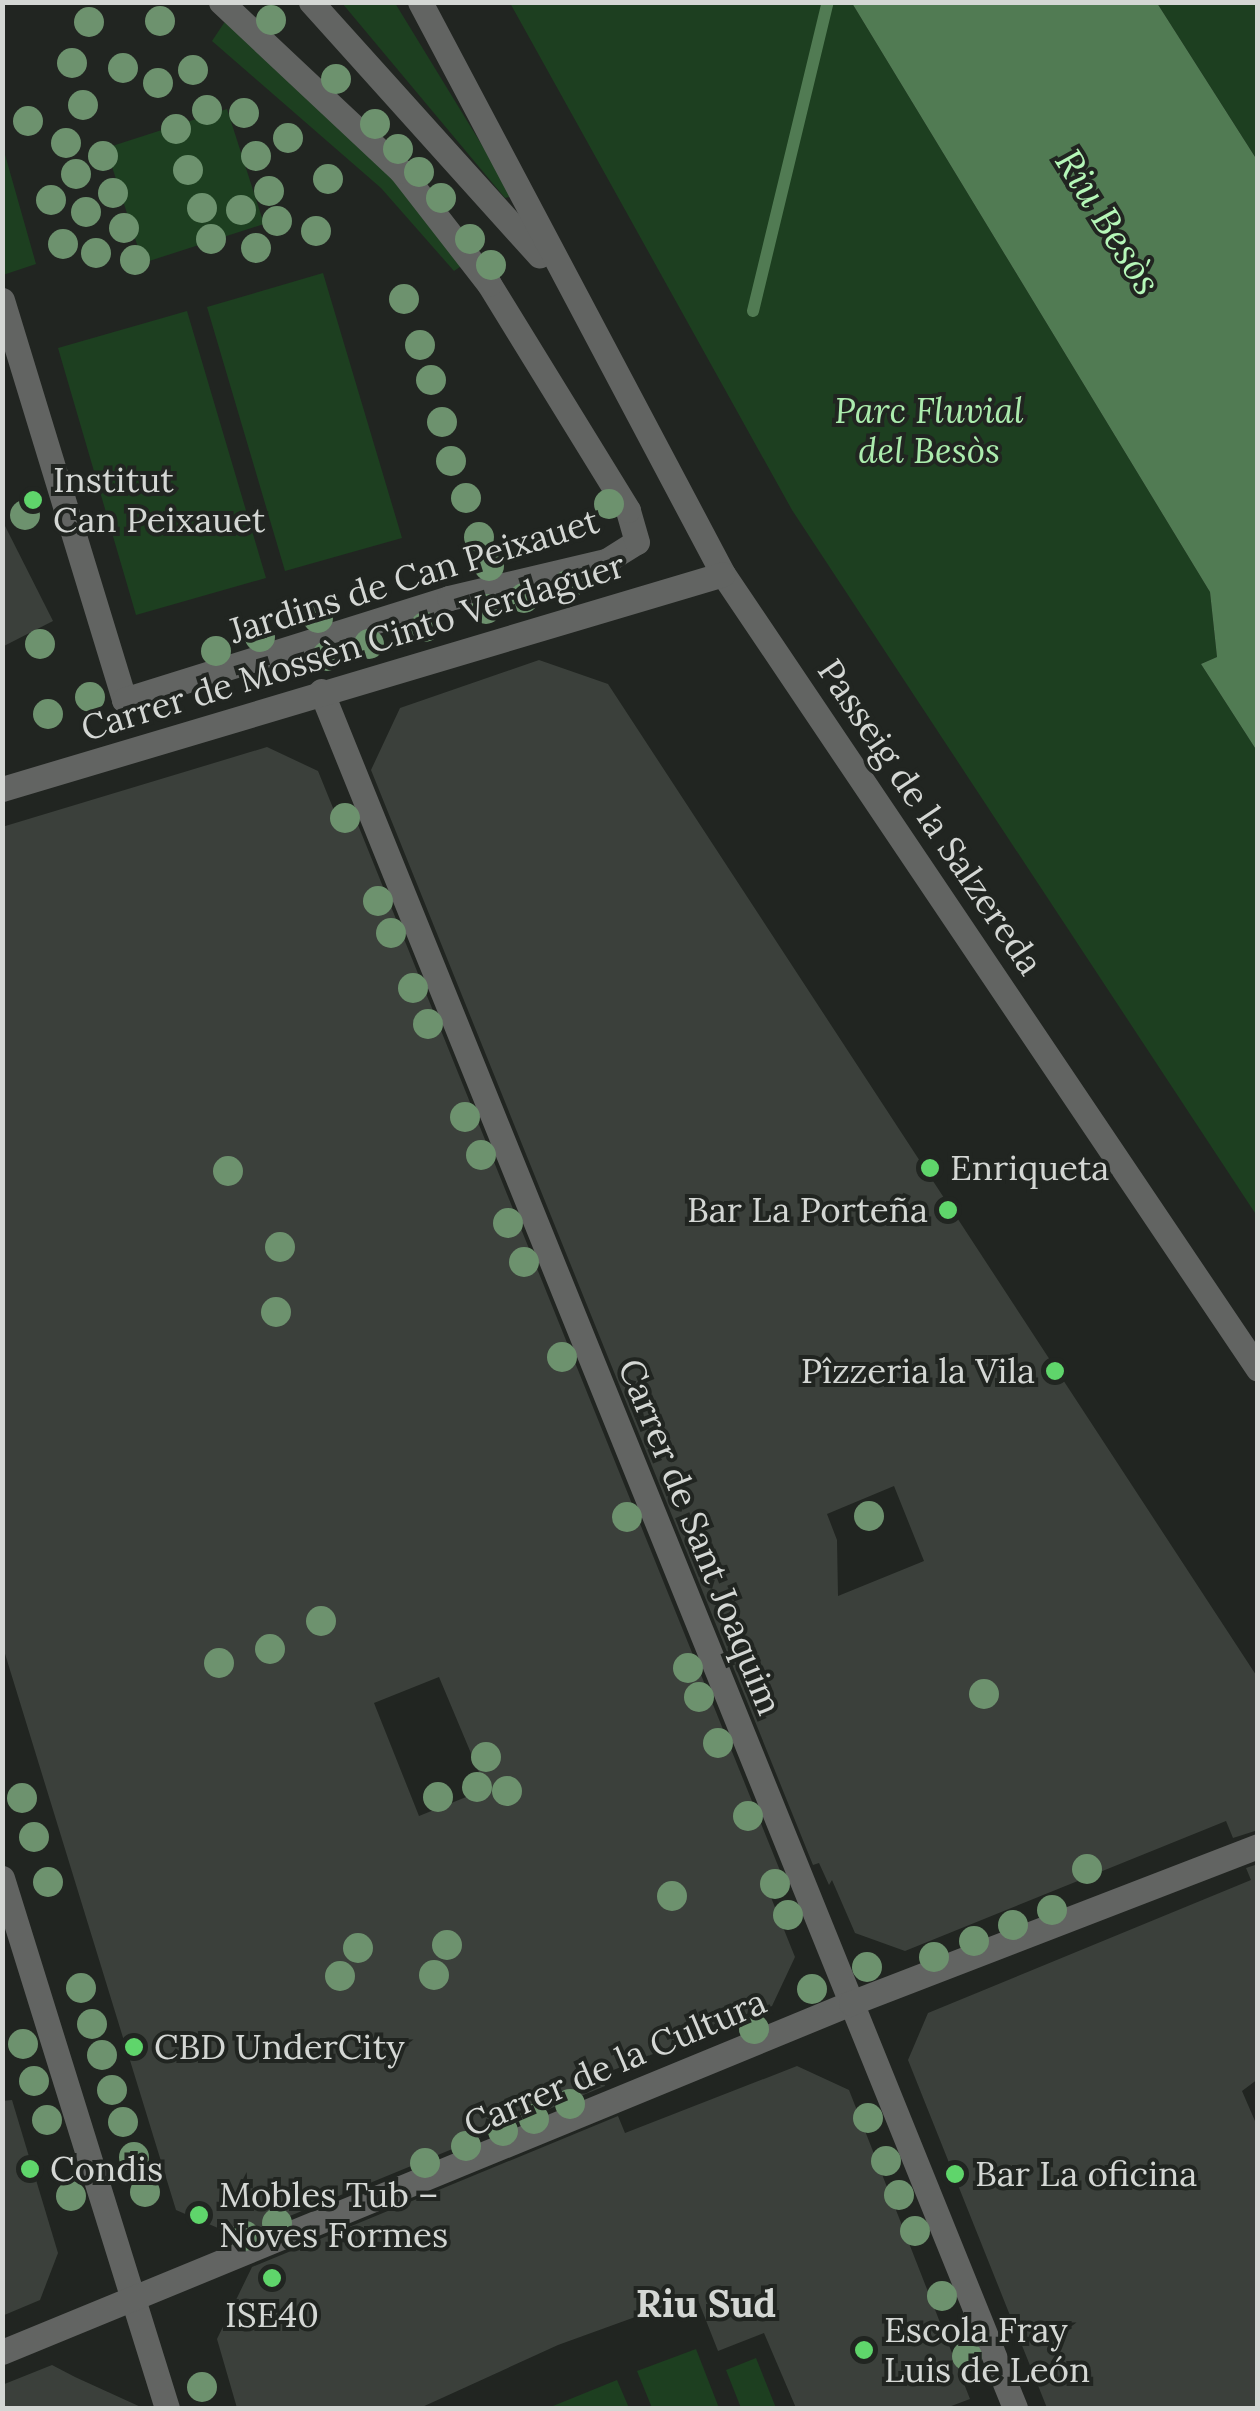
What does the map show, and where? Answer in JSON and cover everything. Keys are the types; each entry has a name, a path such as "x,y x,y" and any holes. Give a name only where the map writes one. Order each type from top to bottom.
{"street":[{"name":"Jardins de Can Peixauet","path":"2,300 124,700 449,598 606,560 637,542 628,510 489,284 401,171 324,90 222,2"},
{"name":"Passeig de la Salzereda","path":"312,2 569,289"},
{"name":"Passeig de la Salzereda","path":"420,2 723,574 1258,1369"},
{"name":"Carrer de Mossèn Cinto Verdaguer","path":"2,789 723,574"},
{"name":"Carrer de Sant Joaquim","path":"321,691 1014,2408"},
{"name":"Carrer de la Cultura","path":"2,2352 851,2003 1258,1846"},
{"path":"2,1878 167,2408"}],"green space":[{"path":"342,3 395,3 513,196 505,198"},
{"name":"Parc Fluvial del Besòs","path":"510,3 852,3 1210,592 1217,657 1201,664 1257,751 1257,1216 792,510"},
{"path":"1157,3 1257,3 1257,160"},
{"path":"232,11 470,260 454,271 381,188 212,41"},
{"path":"227,109 264,224 143,263 106,148"},
{"path":"2,144 36,264 3,275 2,275"},
{"path":"323,273 402,538 285,571 207,307"},
{"path":"187,311 266,578 136,615 58,348"},
{"path":"696,2349 719,2408 652,2408 637,2371"},
{"path":"756,2358 776,2408 741,2408 726,2370"},
{"path":"617,2380 629,2408 548,2408"}],"water":[{"name":"Riu Besòs","path":"852,3 1157,3 1257,160 1257,751 1201,664 1217,657 1210,592"}],"building":[{"path":"2,520 53,621 2,647"},
{"path":"539,660 608,684 1258,1678 1258,1830 1233,1838 1226,1821 905,1951 855,1933 832,1880 829,1885 819,1863 813,1865 371,770 400,708","holes":["894,1486 924,1561 838,1596 837,1540 827,1514"]},
{"path":"267,747 318,771 342,830 352,810 783,1878 766,1885 795,1957 772,2006 601,2075 605,2086 239,2237 176,2210 2,1644 2,827","holes":["439,1677 486,1789 419,1816 374,1703"]},
{"path":"1258,1864 1258,2079 1242,2091 1258,2128 1258,2408 1047,2408 908,2060 928,2013 1251,1880 1246,1868"},
{"path":"797,2066 849,2090 970,2399 946,2408 796,2408 764,2333 718,2351 696,2295 558,2345 420,2408 237,2408 217,2339 252,2267 618,2116 625,2133"},
{"path":"12,2100 58,2253 40,2300 2,2316 2,2101"},
{"path":"52,2365 143,2408 2,2408 2,2385"}],"waterway":[{"path":"753,311 828,2"}],"place":[{"name":"Institut Can Peixauet","path":"33,500"},
{"name":"Enriqueta","path":"930,1168"},
{"name":"Bar La Porteña","path":"948,1210"},
{"name":"Pîzzeria la Vila","path":"1055,1371"},
{"name":"CBD UnderCity","path":"134,2047"},
{"name":"Condis","path":"30,2169"},
{"name":"Bar La oficina","path":"955,2174"},
{"name":"Mobles Tub – Noves Formes","path":"199,2215"},
{"name":"ISE40","path":"272,2278"},
{"name":"Escola Fray Luis de León","path":"864,2350"}],"district":[{"name":"Riu Sud","path":"706,2304"}]}
